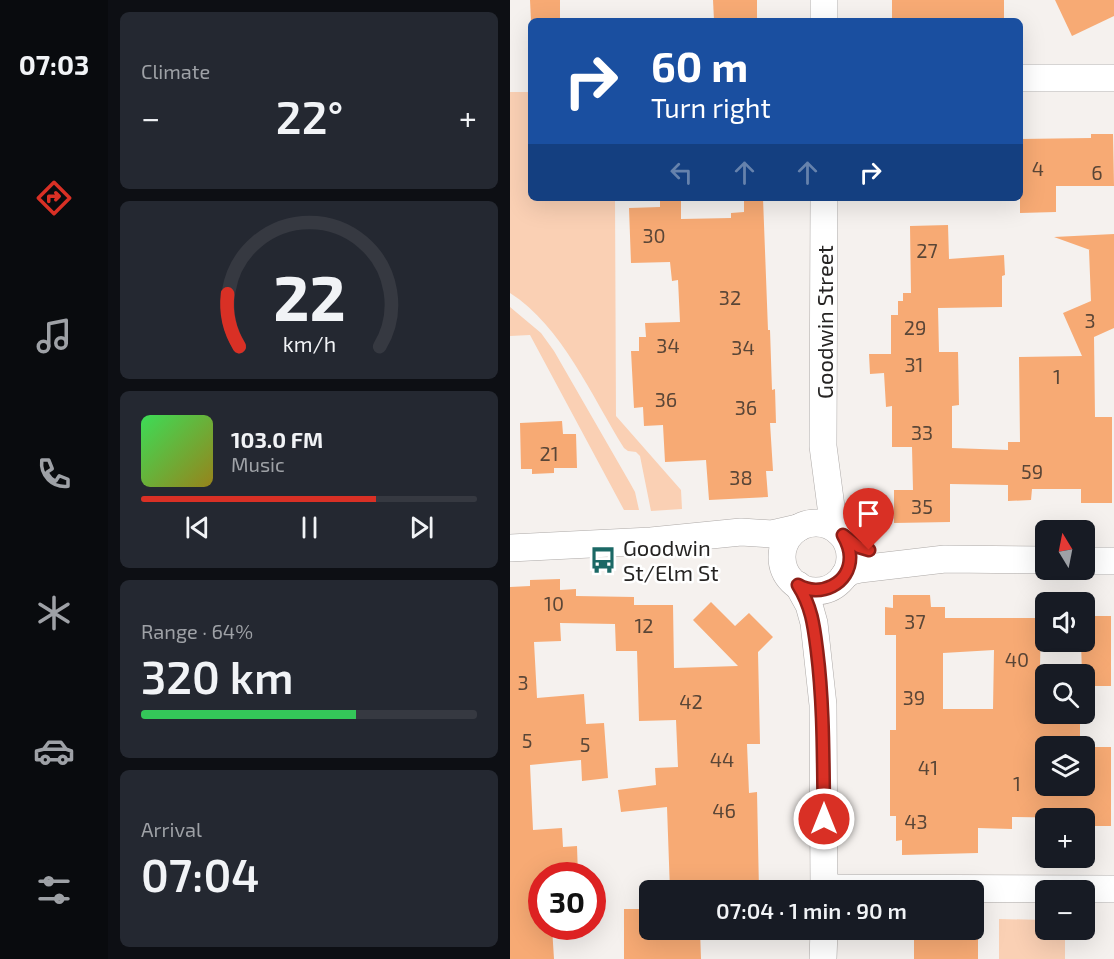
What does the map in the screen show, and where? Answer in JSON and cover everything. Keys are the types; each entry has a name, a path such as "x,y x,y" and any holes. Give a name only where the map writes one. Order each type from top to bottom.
{"street":[{"path":"824,0 824,18"},
{"path":"1023,78 1114,78"},
{"name":"Goodwin Street","path":"824,201 824,446 831,507 841,534"},
{"name":"Goodwin Street","path":"800,527 808,516 824,446"},
{"path":"510,548 651,541 741,532 772,534 812,523 823,523 834,527 841,534 849,545 850,558 848,570 828,597 828,648 823,705 824,880"},
{"path":"800,527 791,533 784,543 782,555 792,578 809,604 814,623 823,705"},
{"path":"841,534 859,547 869,550 945,559 1035,560"},
{"path":"651,541 666,544 741,547 770,559 792,578 814,591 838,581 851,571 945,559"},
{"path":"1095,561 1114,561"},
{"path":"984,888 1114,888"},
{"path":"823,959 824,940"}],"shaded area":[{"path":"510,92 528,92 528,201 615,201 616,416 681,490 682,509 651,511 640,456 624,448 574,364 545,324 529,307 510,293"},
{"path":"510,307 541,333 554,351 635,492 639,510 624,510 530,335 510,336"},
{"path":"999,919 1035,920 1035,940 1065,940 1065,959 999,959"}],"building":[{"path":"530,0 560,0 560,18 531,18"},
{"path":"713,0 757,0 757,18 714,18"},
{"path":"892,0 1004,0 1004,18 892,18"},
{"path":"1055,0 1114,0 1114,16 1072,36"},
{"path":"1091,134 1113,134 1114,186 1056,186 1056,212 1020,213 1020,201 1023,201 1023,139 1091,138"},
{"path":"660,201 681,201 681,219 731,218 731,213 744,212 744,201 763,201 768,330 770,330 772,390 775,389 776,423 770,423 773,471 766,471 768,497 709,500 706,460 665,462 663,425 644,426 643,407 634,408 631,351 639,351 639,337 646,337 645,323 680,322 678,280 672,281 670,262 631,263 629,208 660,207"},
{"path":"948,225 949,259 1004,255 1005,275 1002,276 1002,307 938,308 939,352 958,352 959,405 952,406 952,448 1008,450 1008,442 1020,442 1019,357 1082,356 1063,313 1091,301 1090,250 1054,237 1114,234 1114,328 1094,337 1095,417 1112,417 1112,503 1081,503 1081,489 1032,489 1031,500 1008,501 1008,485 950,484 950,522 894,523 894,490 913,490 912,447 892,447 892,406 886,407 884,373 870,374 869,354 891,354 891,315 898,315 898,301 903,301 903,293 911,293 910,226"},
{"path":"562,421 563,434 576,434 577,468 554,468 554,473 532,474 532,469 521,469 520,423"},
{"path":"560,579 560,590 576,589 576,596 634,597 634,605 673,605 674,668 738,666 693,620 711,602 735,626 749,613 773,637 758,652 760,744 747,744 749,793 757,792 759,880 670,880 667,807 621,812 618,790 656,785 655,768 678,767 676,720 639,721 637,651 616,651 615,624 560,623 561,641 534,642 537,698 584,694 586,724 604,723 608,778 582,781 581,760 530,765 533,830 562,828 563,847 577,846 578,862 528,862 528,940 553,940 554,959 510,959 510,587 530,586 530,580"},
{"path":"893,595 930,595 931,607 945,607 945,618 1035,618 1035,652 1040,652 1040,664 1035,664 1035,724 1080,724 1080,736 1035,736 1035,796 1095,796 1095,747 1111,747 1111,826 1095,826 1095,808 1035,808 1035,817 1012,817 1012,829 978,828 978,853 902,855 902,840 896,841 896,816 890,816 890,730 896,730 896,635 885,635 885,607 893,608","holes":["994,650 993,709 943,709 943,653"]},
{"path":"1095,616 1111,616 1111,686 1095,686 1095,664 1082,664 1081,652 1095,652"},
{"path":"624,909 639,909 639,940 700,940 701,959 624,959"},
{"path":"914,940 978,940 978,959 914,959"}],"place":[{"name":"Goodwin St/Elm St","path":"603,560"}],"route":[{"path":"824,819 823,705 819,665 812,613 798,585 814,591 825,590 841,579 848,570 850,558 849,545 843,535 852,543 869,550"}]}
